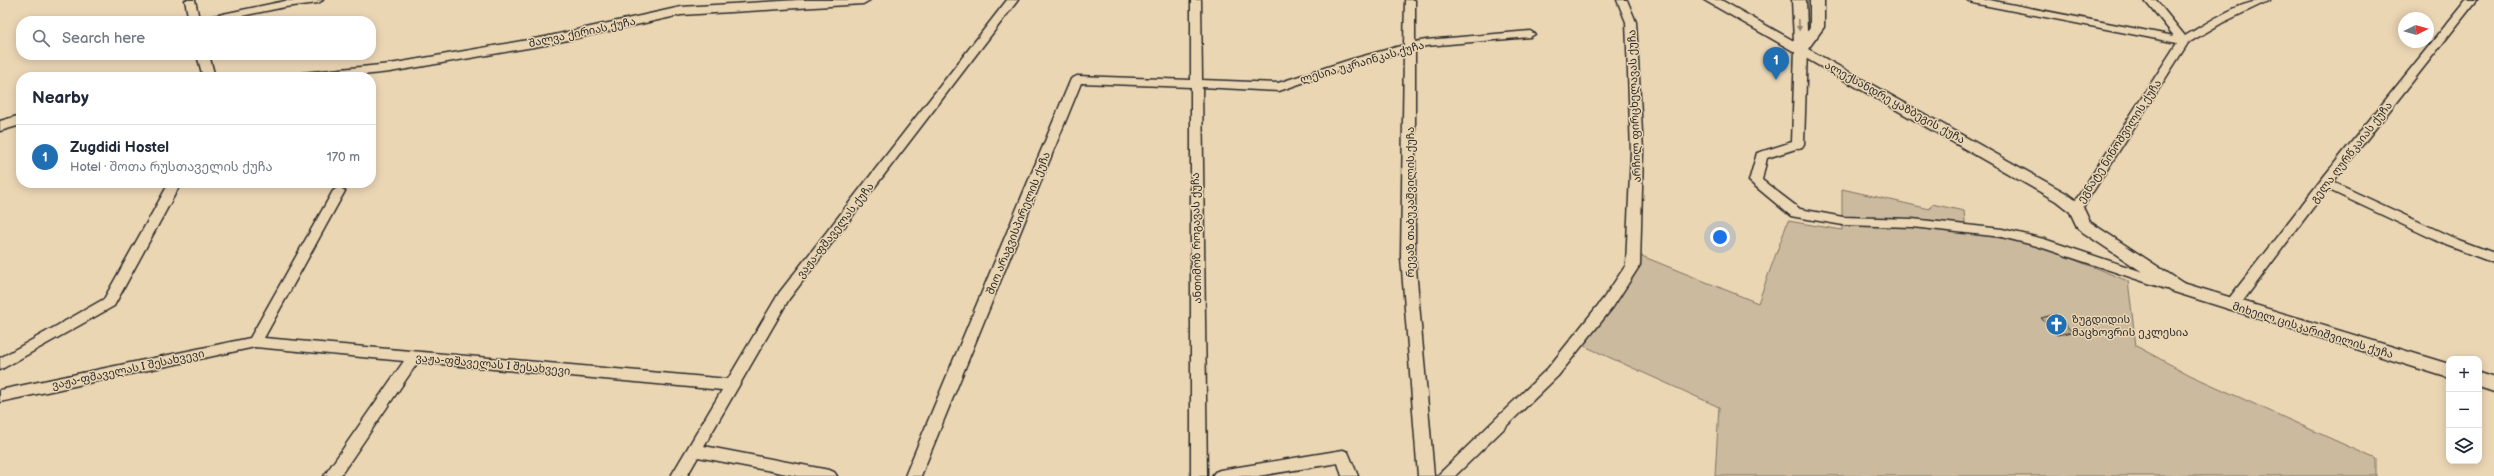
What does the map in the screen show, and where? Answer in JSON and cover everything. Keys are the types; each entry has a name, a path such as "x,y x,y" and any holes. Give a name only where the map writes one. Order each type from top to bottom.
{"street":[{"path":"190,0 193,16"},
{"path":"226,16 284,4 318,0"},
{"name":"შალვა ქირიას ქუჩა","path":"351,72 390,68 545,42 681,11 863,0"},
{"name":"ვაჟა-ფშაველას ქუჩა","path":"679,476 784,296 1013,0"},
{"name":"ანთიმოზ როგავას ქუჩა","path":"1196,0 1195,85 1198,476"},
{"name":"რევაზ თაბუკაშვილის ქუჩა","path":"1410,0 1408,257 1426,476"},
{"name":"არჩილ ფირცხელავას ქუჩა","path":"1445,476 1553,372 1608,303 1633,265 1637,151 1631,22 1622,0"},
{"name":"ალექსანდრე ყაზბეგის ქუჩა","path":"1711,0 1801,49 2041,185 2076,209"},
{"path":"1799,0 1801,49 1798,144 1761,156 1755,181 1796,213 1843,221 1912,223 2002,233 2039,242 2177,287"},
{"path":"1801,49 1817,27 1817,0"},
{"path":"1973,0 2184,41"},
{"path":"2150,0 2184,41"},
{"name":"ეგნატე ნინოშვილის ქუჩა","path":"2177,287 2084,225 2076,209 2184,41 2218,21 2265,0"},
{"name":"გელა ღურწკაიას ქუჩა","path":"2232,305 2325,183 2472,0"},
{"name":"ლესია უკრაინკას ქუჩა","path":"1195,85 1278,87 1426,42 1530,34"},
{"path":"204,60 207,72"},
{"name":"შიო არაგვისპირელის ქუჩა","path":"913,476 1077,79 1195,85"},
{"path":"0,126 16,121"},
{"path":"2325,183 2452,242 2494,258"},
{"path":"0,365 109,302 172,188"},
{"path":"256,342 339,191"},
{"name":"მიხეილ ცისკარიშვილის ქუჩა","path":"2177,287 2446,370"},
{"name":"ვაჟა-ფშაველას I შესახვევი","path":"0,396 256,342 731,385"},
{"path":"332,476 415,356"},
{"path":"2482,381 2494,385"},
{"path":"695,450 829,476"},
{"path":"1220,476 1343,456 1350,476"}],"shaded area":[{"path":"1842,189 1930,209 1932,204 1964,211 1966,231 2040,246 2128,281 2136,346 2190,375 2376,459 2376,476 1715,476 1719,407 1582,345 1610,299 1632,252 1758,303 1788,221 1842,230"}],"building":[{"name":"ზუგდიდის მაცხოვრის ეკლესია","path":"2056,314 2072,332 2057,335 2041,318"}],"place":[{"name":"Zugdidi Hostel","path":"1776,80"},
{"name":"ზუგდიდის მაცხოვრის ეკლესია","path":"2056,325"}]}
